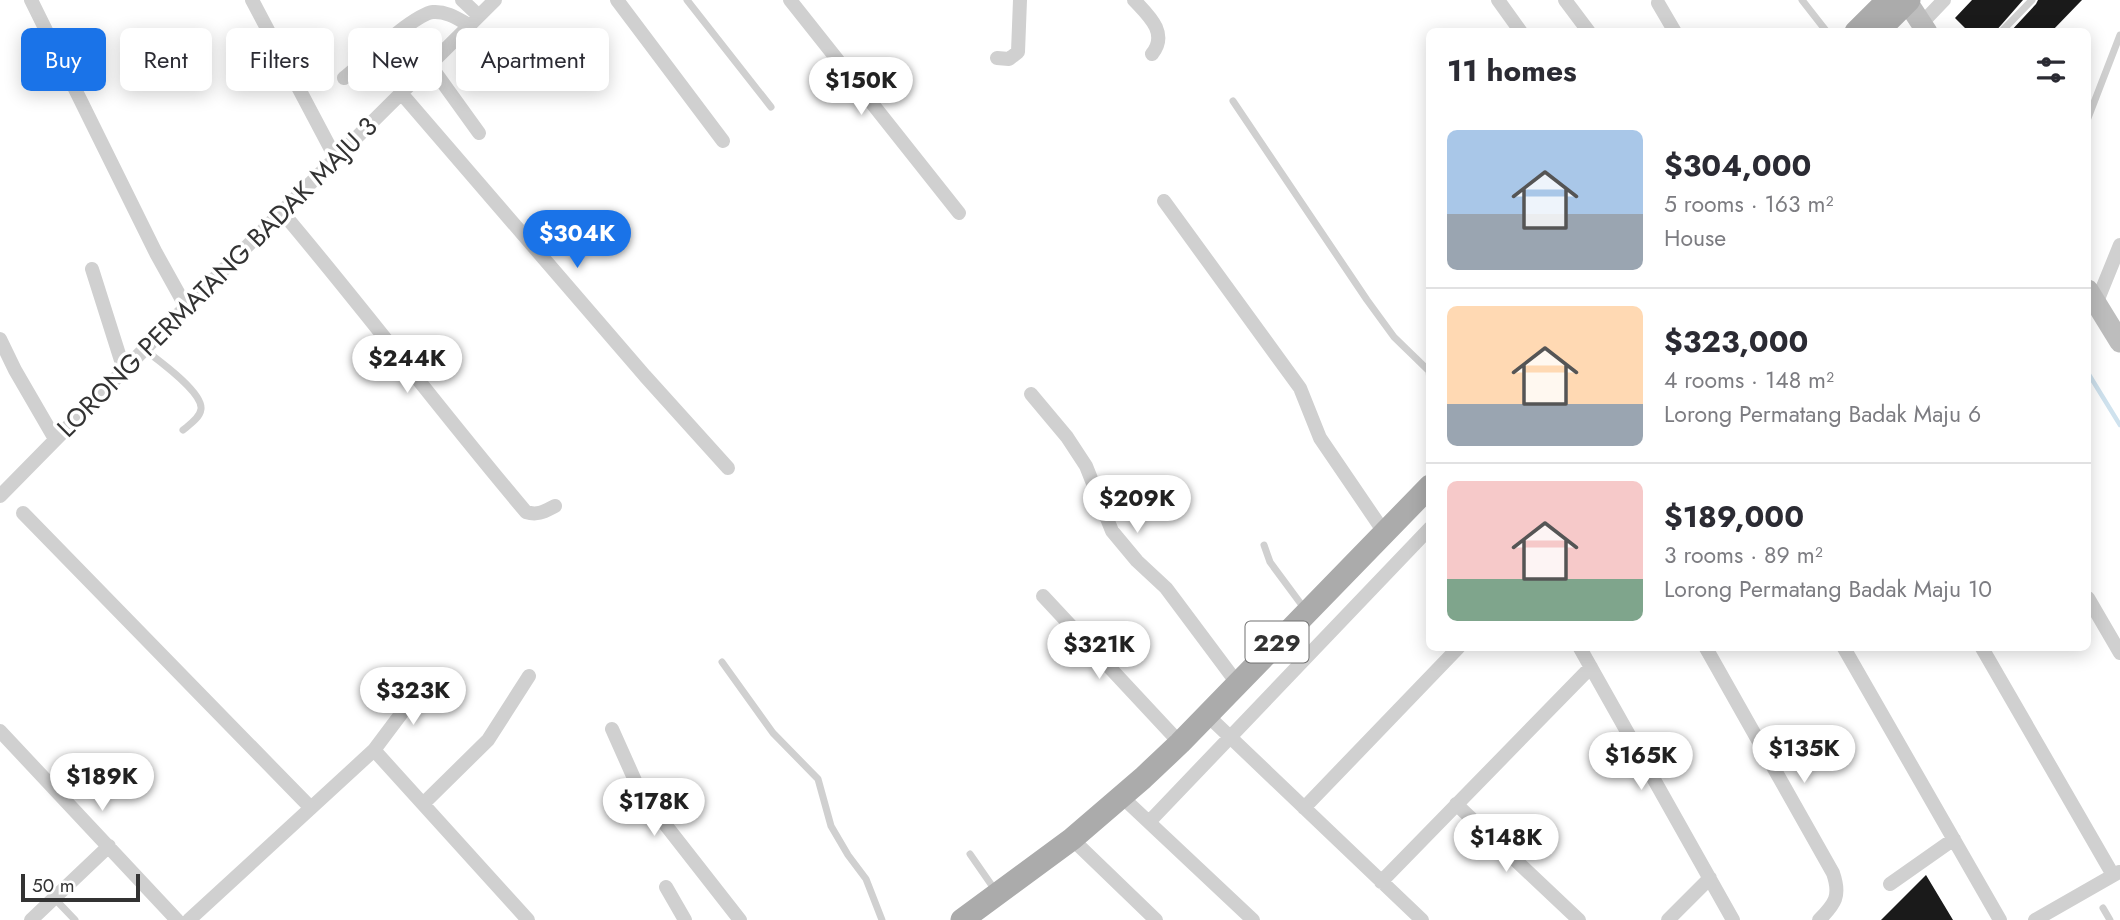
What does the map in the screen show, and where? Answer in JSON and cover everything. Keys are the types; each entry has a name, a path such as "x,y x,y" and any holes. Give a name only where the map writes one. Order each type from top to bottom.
{"main road":[{"path":"1862,28 1902,0"},
{"path":"1880,28 1902,0"},
{"name":"229","path":"962,920 1072,839 1180,743 1426,490"}],"street":[{"path":"31,0 156,253 186,307"},
{"path":"252,0 335,158"},
{"path":"462,0 474,20"},
{"name":"LORONG PERMATANG BADAK MAJU 3","path":"442,53 495,0"},
{"path":"617,0 723,141"},
{"path":"790,0 959,213"},
{"path":"997,58 1009,59 1018,52 1020,0"},
{"path":"1134,0 1157,27 1160,38 1158,47 1152,54"},
{"path":"1498,0 1518,28"},
{"path":"1565,0 1586,28"},
{"path":"1902,0 1924,27 1944,0"},
{"path":"1658,4 1673,28"},
{"path":"344,78 416,19 431,12 474,20"},
{"path":"442,82 479,133"},
{"path":"401,93 728,468"},
{"name":"LORONG PERMATANG BADAK MAJU 3","path":"0,496 401,93"},
{"path":"1164,201 1300,388 1320,438 1384,532"},
{"path":"282,212 332,270 526,512 541,513 555,506"},
{"path":"2120,245 2116,266 2092,297 2120,342"},
{"path":"92,268 124,370"},
{"path":"0,339 55,439"},
{"path":"1031,394 1086,466 1112,531 1177,601 1237,683"},
{"path":"23,513 311,808"},
{"path":"1149,822 1426,532"},
{"path":"1043,596 1180,743"},
{"path":"2091,603 2120,653"},
{"path":"1304,808 1455,651"},
{"path":"1582,651 1733,920"},
{"path":"1708,651 1833,873 1838,892 1835,901 1819,920"},
{"path":"1846,651 2000,920"},
{"path":"1984,651 2117,873 2035,920"},
{"path":"1381,882 1591,667"},
{"path":"424,803 488,740 529,676"},
{"path":"189,920 374,750 425,682"},
{"path":"1207,715 1422,920"},
{"path":"612,729 637,785 650,805 740,920"},
{"path":"0,731 177,920"},
{"path":"374,750 528,920"},
{"path":"1121,796 1252,920"},
{"path":"1456,804 1579,920"},
{"path":"1072,839 1156,920"},
{"path":"1890,884 1954,839"},
{"path":"31,920 109,846"},
{"path":"1668,920 1710,878"},
{"path":"666,887 685,920"}],"lane":[{"path":"687,0 771,107"},
{"path":"1802,0 1824,28"},
{"path":"2005,28 2032,0"},
{"path":"2091,110 2120,35"},
{"path":"1233,101 1367,300 1394,337 1426,368"},
{"path":"144,349 180,379 200,401 198,416 183,430"},
{"path":"1264,545 1270,562 1307,612"},
{"path":"722,662 773,733 818,779 831,826 866,878 882,920"},
{"path":"970,854 998,893"},
{"path":"54,898 75,920"},
{"path":"2103,908 2110,920"}],"building":[{"path":"1972,0 2023,0 1998,28 1965,28 1955,18"},
{"path":"2038,0 2082,0 2055,28 2014,28"},
{"path":"1926,875 1953,920 1881,920"}],"waterway":[{"path":"2091,378 2120,425"}]}
